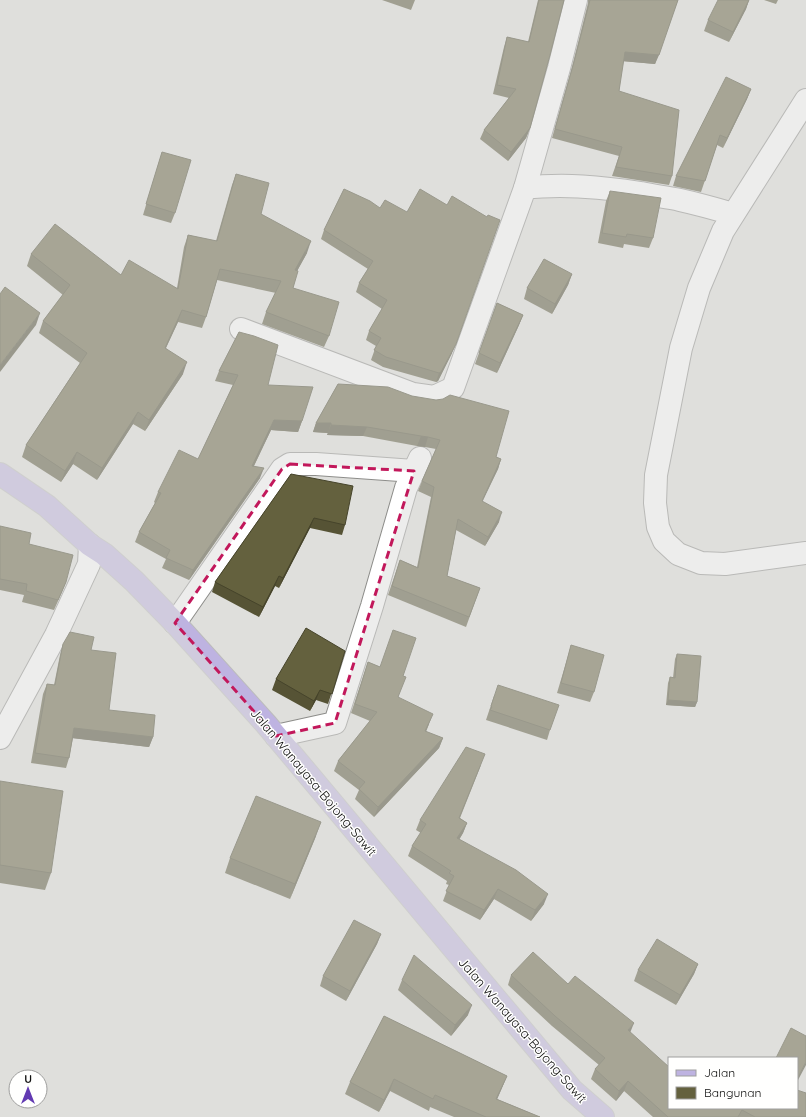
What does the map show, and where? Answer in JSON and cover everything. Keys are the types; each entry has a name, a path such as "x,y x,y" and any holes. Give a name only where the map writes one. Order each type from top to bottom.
{"main road":[{"name":"Jalan Wanayasa-Bojong-Sawit","path":"0,474 46,506 90,544 104,554 134,581 175,623 276,736 572,1090 603,1117"}],"street":[{"path":"240,329 413,394 434,397 453,388 525,188 559,68 576,0"},
{"path":"806,100 723,231 698,288 681,348 656,475 655,503 658,527 664,541 678,554 701,563 725,564 806,552"},
{"path":"525,188 540,186 595,187 678,199 733,214"},
{"path":"175,623 282,470 290,464 417,464 406,488 372,606 335,723 276,736"},
{"path":"0,738 59,628 89,564 90,544"}],"highlighted area":[{"path":"290,464 414,471 335,723 276,736 175,623 282,469"}],"building":[{"path":"539,0 564,0 530,128 511,152 484,130 516,89 497,85 507,37 529,42"},
{"path":"590,0 678,0 659,55 625,52 619,91 679,110 672,176 616,167 622,147 555,129"},
{"path":"718,0 749,0 733,32 708,20"},
{"path":"726,77 751,89 727,138 720,135 705,181 676,176"},
{"path":"162,152 191,160 175,213 146,204"},
{"path":"236,174 269,183 261,214 311,241 295,270 298,271 293,288 339,302 329,336 266,312 281,281 220,269 206,317 182,310 165,348 187,362 149,420 138,412 102,468 77,452 65,471 26,445 87,353 43,321 70,285 31,254 55,224 121,275 129,260 178,289 188,235 217,241"},
{"path":"344,189 370,201 380,208 385,200 407,212 420,189 447,205 452,196 487,217 488,215 500,220 456,344 441,372 439,373 386,357 374,350 381,338 369,331 387,300 359,283 373,261 324,230"},
{"path":"610,191 661,198 653,238 627,234 626,237 602,233"},
{"path":"544,259 572,274 555,304 527,288"},
{"path":"5,287 40,313 0,365 0,294"},
{"path":"497,303 523,315 500,363 479,353"},
{"path":"239,332 278,345 268,385 313,387 302,421 274,420 252,466 264,468 193,570 166,558 170,550 139,532 161,493 158,492 179,450 198,459 238,375 219,371"},
{"path":"338,384 388,387 412,396 436,400 443,399 450,395 509,411 496,457 501,459 482,501 502,512 488,537 458,519 447,576 480,588 469,617 392,586 400,560 418,568 434,487 422,481 440,440 367,427 316,423"},
{"path":"291,474 353,486 345,525 314,518 283,578 279,576 263,607 215,582"},
{"path":"0,526 31,533 29,544 73,555 66,582 58,600 26,591 27,584 0,579"},
{"path":"306,628 345,651 332,694 320,690 314,701 276,679"},
{"path":"393,630 416,638 403,676 406,677 398,697 433,714 425,731 443,738 378,807 359,789 365,782 338,761 377,712 355,704 368,662 380,667"},
{"path":"70,632 94,637 91,650 116,653 109,710 155,715 153,737 74,728 69,758 35,753 47,684 55,685 63,644"},
{"path":"571,645 604,655 594,692 561,683"},
{"path":"677,654 701,656 697,702 668,700 670,677 675,678"},
{"path":"498,685 559,705 550,730 490,710"},
{"path":"466,747 485,754 459,818 467,823 457,838 516,870 548,894 535,910 498,889 484,910 446,891 454,876 449,873 451,871 412,846 426,824 420,820"},
{"path":"0,781 63,791 51,873 0,865"},
{"path":"256,796 321,822 295,884 230,858"},
{"path":"354,920 381,934 350,991 323,976"},
{"path":"657,939 698,964 680,995 638,970"},
{"path":"533,952 568,984 575,976 634,1023 628,1030 668,1066 668,1109 798,1109 798,1090 806,1093 806,1117 755,1117 742,1110 738,1117 668,1117 628,1081 619,1091 595,1069 605,1058 555,1016 511,975"},
{"path":"414,955 472,1005 455,1025 402,980"},
{"path":"384,1016 507,1076 496,1099 540,1117 486,1117 435,1095 433,1099 394,1079 384,1100 350,1082"},
{"path":"791,1028 806,1036 806,1062 798,1077 798,1057 776,1057"}]}
